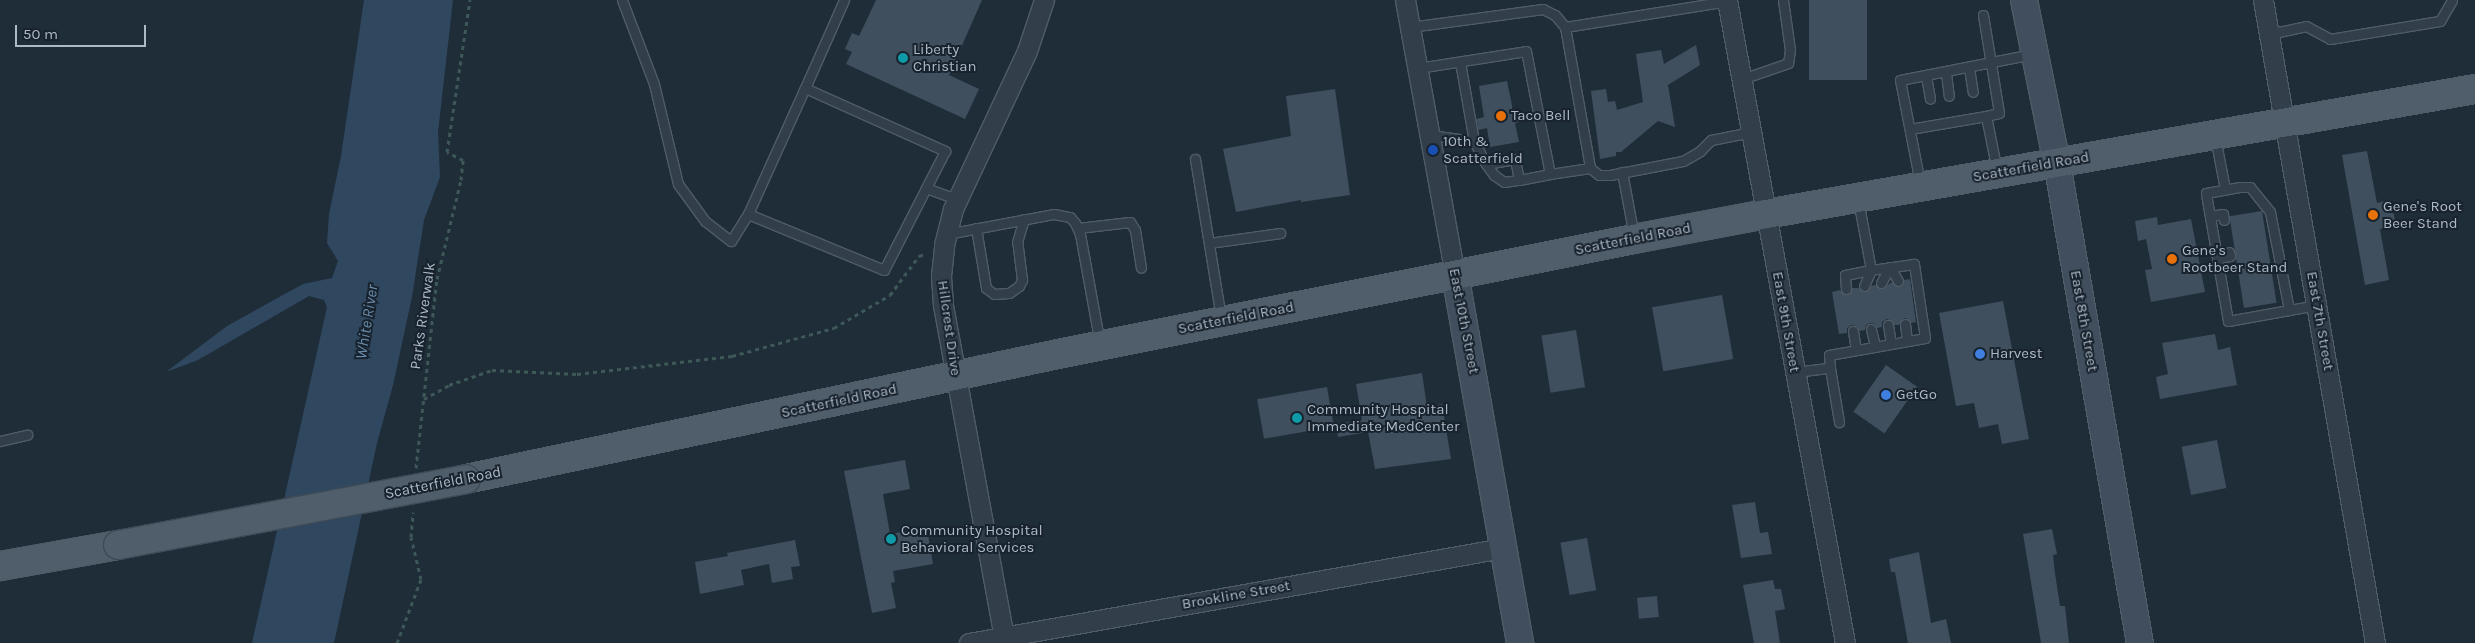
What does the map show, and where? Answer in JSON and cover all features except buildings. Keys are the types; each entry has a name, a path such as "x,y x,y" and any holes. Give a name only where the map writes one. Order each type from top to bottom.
{"main road":[{"name":"Scatterfield Road","path":"0,566 466,479 1101,345 1634,239 2475,89"}],"street":[{"name":"Hillcrest Drive","path":"1005,640 943,305 941,276 945,242 957,199 1027,51 1044,0"},
{"name":"East 10th Street","path":"1405,0 1520,643"},
{"name":"East 8th Street","path":"2024,0 2057,163 2140,643"},
{"name":"East 7th Street","path":"2263,0 2375,643"},
{"name":"East 9th Street","path":"1727,1 1845,643"},
{"name":"Brookline Street","path":"969,643 1005,640 1503,548"}],"lane":[{"path":"622,0 654,84 678,184 705,220 731,241 748,214 844,0"},
{"path":"1742,79 1788,63 1790,50 1783,0"},
{"path":"2269,34 2306,26 2330,39 2440,21 2452,0"},
{"path":"1565,27 1727,1"},
{"path":"1410,27 1543,9 1555,15 1565,27 1590,168 1599,175 1683,161 1700,151 1711,140 1752,132"},
{"path":"1910,129 1934,122 1999,113 1983,15"},
{"path":"1418,68 1526,51 1550,174"},
{"path":"1921,187 1900,80 1946,73 2035,54"},
{"path":"1460,62 1474,141 1494,175 1504,182 1590,168"},
{"path":"1969,68 1973,92"},
{"path":"1946,73 1949,96"},
{"path":"1926,76 1930,98"},
{"path":"748,214 884,270 945,151 805,88"},
{"path":"1980,115 1997,173"},
{"path":"2215,134 2225,189"},
{"path":"1430,135 1474,141"},
{"path":"1195,159 1222,321"},
{"path":"1486,164 1515,159 1519,180"},
{"path":"1622,172 1634,239"},
{"path":"2289,310 2270,212 2250,187 2206,193 2228,321 2317,305"},
{"path":"926,188 957,199"},
{"path":"1858,198 1870,270 1864,286"},
{"path":"945,242 976,228 1062,214 1070,217 1078,228 1101,345"},
{"path":"2210,216 2223,214 2224,220"},
{"path":"976,228 986,288 994,294 1009,293 1019,286 1022,280 1017,242 1024,220"},
{"path":"1078,228 1130,222 1135,230 1141,268"},
{"path":"1208,243 1280,233"},
{"path":"2217,258 2230,256 2229,252"},
{"path":"1839,422 1828,355 1925,338 1914,264 1845,275 1846,289"},
{"path":"1890,267 1898,281"},
{"path":"1881,283 1890,267"},
{"path":"1905,324 1907,341"},
{"path":"1888,325 1891,344"},
{"path":"1871,329 1874,347"},
{"path":"1853,331 1856,350"},
{"path":"1795,372 1830,368"},
{"path":"0,441 27,435"}],"path":[{"name":"Parks Riverwalk","path":"416,470 437,279 461,180 463,160 447,152 470,0"},
{"path":"423,399 449,385 492,370 577,374 732,356 834,328 890,295 919,256 945,242"},
{"path":"397,643 421,579 411,537 413,508"}],"water":[{"name":"White River","path":"364,0 453,0 438,132 440,177 424,220 412,297 393,385 377,443 334,643 252,643 327,307 324,300 309,296 198,360 166,372 227,326 303,284 332,278 338,261 327,243 329,214 341,156"}],"place":[{"name":"Liberty Christian","path":"903,58"},
{"name":"Taco Bell","path":"1501,116"},
{"name":"10th & Scatterfield","path":"1433,150"},
{"name":"Gene's Root Beer Stand","path":"2373,215"},
{"name":"Gene's Rootbeer Stand","path":"2172,259"},
{"name":"Harvest","path":"1980,354"},
{"name":"GetGo","path":"1886,395"},
{"name":"Community Hospital Immediate MedCenter","path":"1297,418"},
{"name":"Community Hospital Behavioral Services","path":"891,539"}]}
